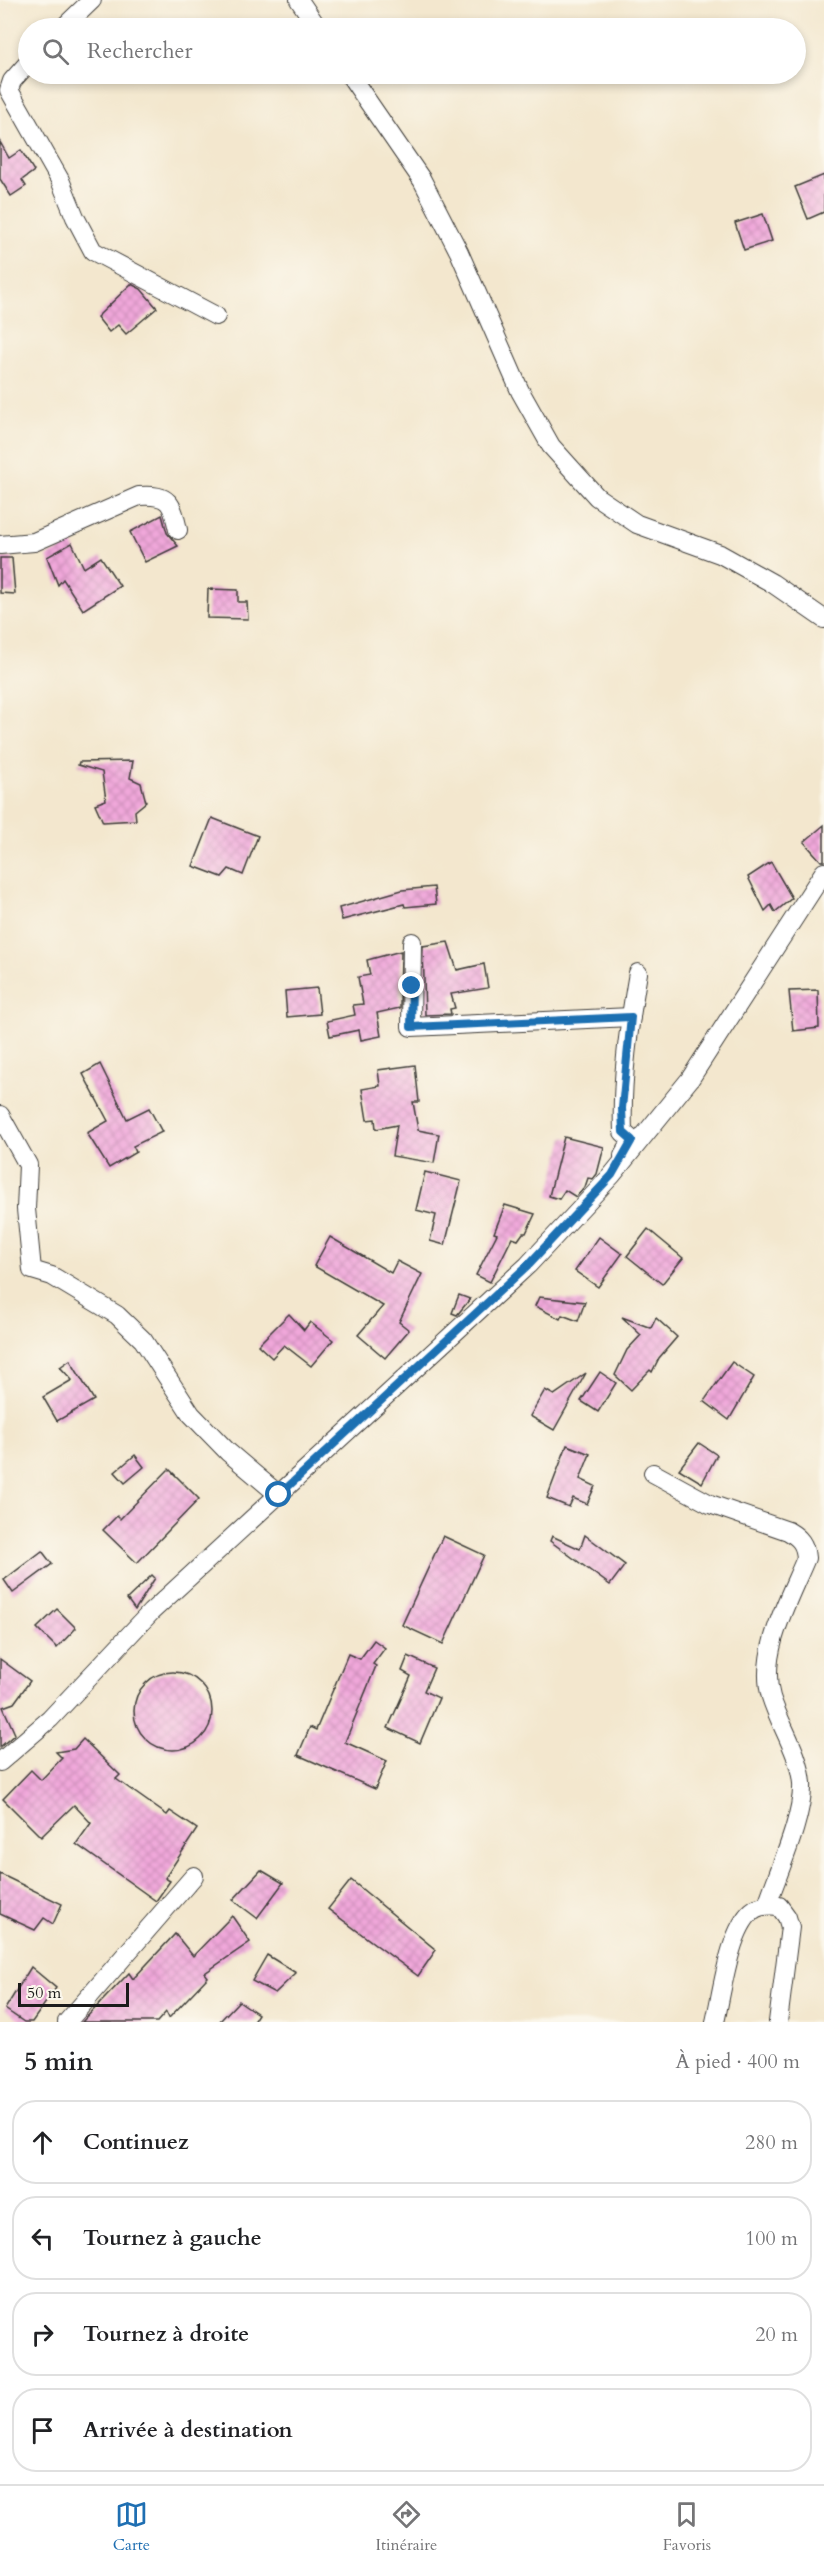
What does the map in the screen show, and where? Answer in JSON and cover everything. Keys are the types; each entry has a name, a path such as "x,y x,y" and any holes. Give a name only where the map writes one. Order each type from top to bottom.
{"street":[{"path":"73,18 92,0"},
{"path":"299,0 311,18"},
{"path":"18,74 12,81 9,90 60,180 75,217 93,251 216,316"},
{"path":"356,84 422,180 459,252 520,391 551,446 597,497 637,524 720,554 772,583 824,619"},
{"path":"0,545 34,542 140,496 154,495 165,499 172,506 178,530"},
{"path":"0,1762 50,1719 152,1612 528,1265 612,1175 690,1079 824,872"},
{"path":"412,942 411,1027 631,1017"},
{"path":"612,1175 632,1140 623,1132 622,1108 638,973"},
{"path":"0,1115 27,1165 26,1209 32,1270 52,1276 117,1315 143,1340 191,1414 209,1434 279,1495"},
{"path":"653,1473 710,1504 788,1531 799,1537 805,1548 806,1558 773,1643 768,1675 771,1697 796,1756 802,1783 799,1809 767,1905"},
{"path":"67,2022 194,1876"},
{"path":"715,2022 733,1947 744,1920 754,1910 767,1905 778,1906 787,1917 790,1927 785,1981 778,2022"}],"building":[{"path":"0,142 9,158 21,150 34,171 22,180 26,186 11,196 0,179"},
{"path":"824,175 824,212 808,219 795,187"},
{"path":"763,214 772,241 744,250 735,223"},
{"path":"131,284 141,289 157,308 126,334 118,325 109,332 97,317"},
{"path":"162,515 167,533 178,546 145,562 130,532"},
{"path":"72,543 84,568 101,557 120,586 83,610 63,579 58,585 47,557"},
{"path":"0,558 12,558 15,594 0,593"},
{"path":"208,589 238,590 238,602 247,602 248,619 207,618"},
{"path":"133,761 130,778 141,783 146,802 135,811 136,820 103,822 95,804 106,800 102,772 78,765 79,762"},
{"path":"212,818 258,836 243,875 229,869 222,877 193,866"},
{"path":"824,825 824,861 821,861 804,842"},
{"path":"771,862 792,898 775,912 771,905 765,911 748,877"},
{"path":"434,887 436,904 405,907 404,904 342,920 339,908 402,890"},
{"path":"448,942 457,970 484,964 488,988 451,994 455,1008 450,1009 451,1014 425,1015 423,946"},
{"path":"401,951 400,1008 377,1013 381,1036 361,1040 359,1030 330,1036 327,1021 355,1015 353,1005 363,1004 358,977 370,975 367,960"},
{"path":"317,988 320,1014 287,1017 285,991"},
{"path":"818,990 819,1028 793,1031 789,991"},
{"path":"100,1064 127,1119 149,1108 162,1132 133,1146 136,1152 109,1168 87,1133 108,1121 83,1074"},
{"path":"415,1065 419,1102 413,1102 418,1130 439,1134 434,1163 392,1156 397,1125 376,1129 375,1119 367,1120 362,1089 380,1086 378,1070"},
{"path":"564,1137 604,1147 597,1174 593,1179 588,1178 585,1187 576,1197 565,1190 559,1199 549,1196"},
{"path":"425,1172 461,1181 445,1245 430,1241 436,1215 416,1210"},
{"path":"505,1205 535,1214 526,1233 523,1233 518,1240 512,1238 490,1282 476,1275 497,1234 494,1233"},
{"path":"648,1229 683,1258 662,1284 627,1256"},
{"path":"330,1237 391,1273 397,1261 422,1274 399,1322 409,1330 385,1358 358,1335 383,1306 314,1266"},
{"path":"599,1237 622,1254 598,1287 575,1271"},
{"path":"459,1295 470,1299 457,1315 452,1313"},
{"path":"539,1297 585,1302 578,1321 562,1315 560,1319 535,1306"},
{"path":"289,1314 304,1330 310,1322 333,1340 311,1366 284,1345 272,1358 258,1345"},
{"path":"622,1317 651,1328 656,1318 677,1337 659,1358 652,1372 650,1370 631,1390 615,1375 627,1350 641,1335"},
{"path":"70,1360 94,1400 57,1421 43,1397 72,1380 60,1367"},
{"path":"732,1362 754,1377 729,1420 704,1401"},
{"path":"600,1372 616,1383 598,1412 581,1401"},
{"path":"586,1373 554,1430 530,1416 545,1390 554,1395"},
{"path":"699,1443 717,1455 702,1483 679,1469"},
{"path":"567,1445 590,1454 580,1479 595,1486 587,1504 573,1498 569,1507 547,1498"},
{"path":"135,1455 144,1467 125,1483 115,1472"},
{"path":"169,1469 199,1499 137,1563 103,1530 117,1516 120,1519"},
{"path":"585,1535 625,1565 610,1585 550,1541 552,1536 580,1549"},
{"path":"443,1536 484,1555 443,1644 402,1625"},
{"path":"42,1551 52,1564 13,1593 4,1580"},
{"path":"152,1575 155,1578 135,1610 127,1599"},
{"path":"57,1609 76,1628 57,1648 37,1628"},
{"path":"374,1640 385,1648 373,1664 376,1666 345,1742 387,1761 375,1789 298,1755 310,1727 316,1730 348,1654 360,1659"},
{"path":"408,1656 434,1668 424,1691 439,1698 420,1743 388,1728 411,1676 402,1671"},
{"path":"0,1659 30,1681 14,1703 3,1707 15,1734 0,1747"},
{"path":"173,1672 188,1675 205,1689 212,1711 209,1726 195,1743 173,1750 158,1747 141,1733 134,1711 137,1696 151,1679"},
{"path":"83,1739 120,1775 116,1779 167,1815 170,1811 197,1829 165,1878 170,1881 156,1901 76,1844 91,1823 74,1805 41,1837 3,1799 31,1770 41,1780 62,1758 56,1752 74,1749"},
{"path":"261,1870 283,1883 257,1918 233,1900"},
{"path":"0,1874 62,1904 53,1924 44,1918 35,1930 0,1914"},
{"path":"351,1880 436,1950 418,1976 328,1909"},
{"path":"232,1916 250,1942 205,1973 208,1977 169,2018 166,2012 157,2022 82,2022 129,1973 133,1979 175,1934 193,1956"},
{"path":"267,1955 296,1973 275,1993 252,1981"},
{"path":"31,1967 56,1988 32,2022 24,2022 5,2009"},
{"path":"239,2001 258,2014 253,2022 219,2022"}],"route":[{"path":"279,1495 528,1265 612,1175 632,1140 623,1132 622,1108 631,1017 411,1027 412,986"}]}
